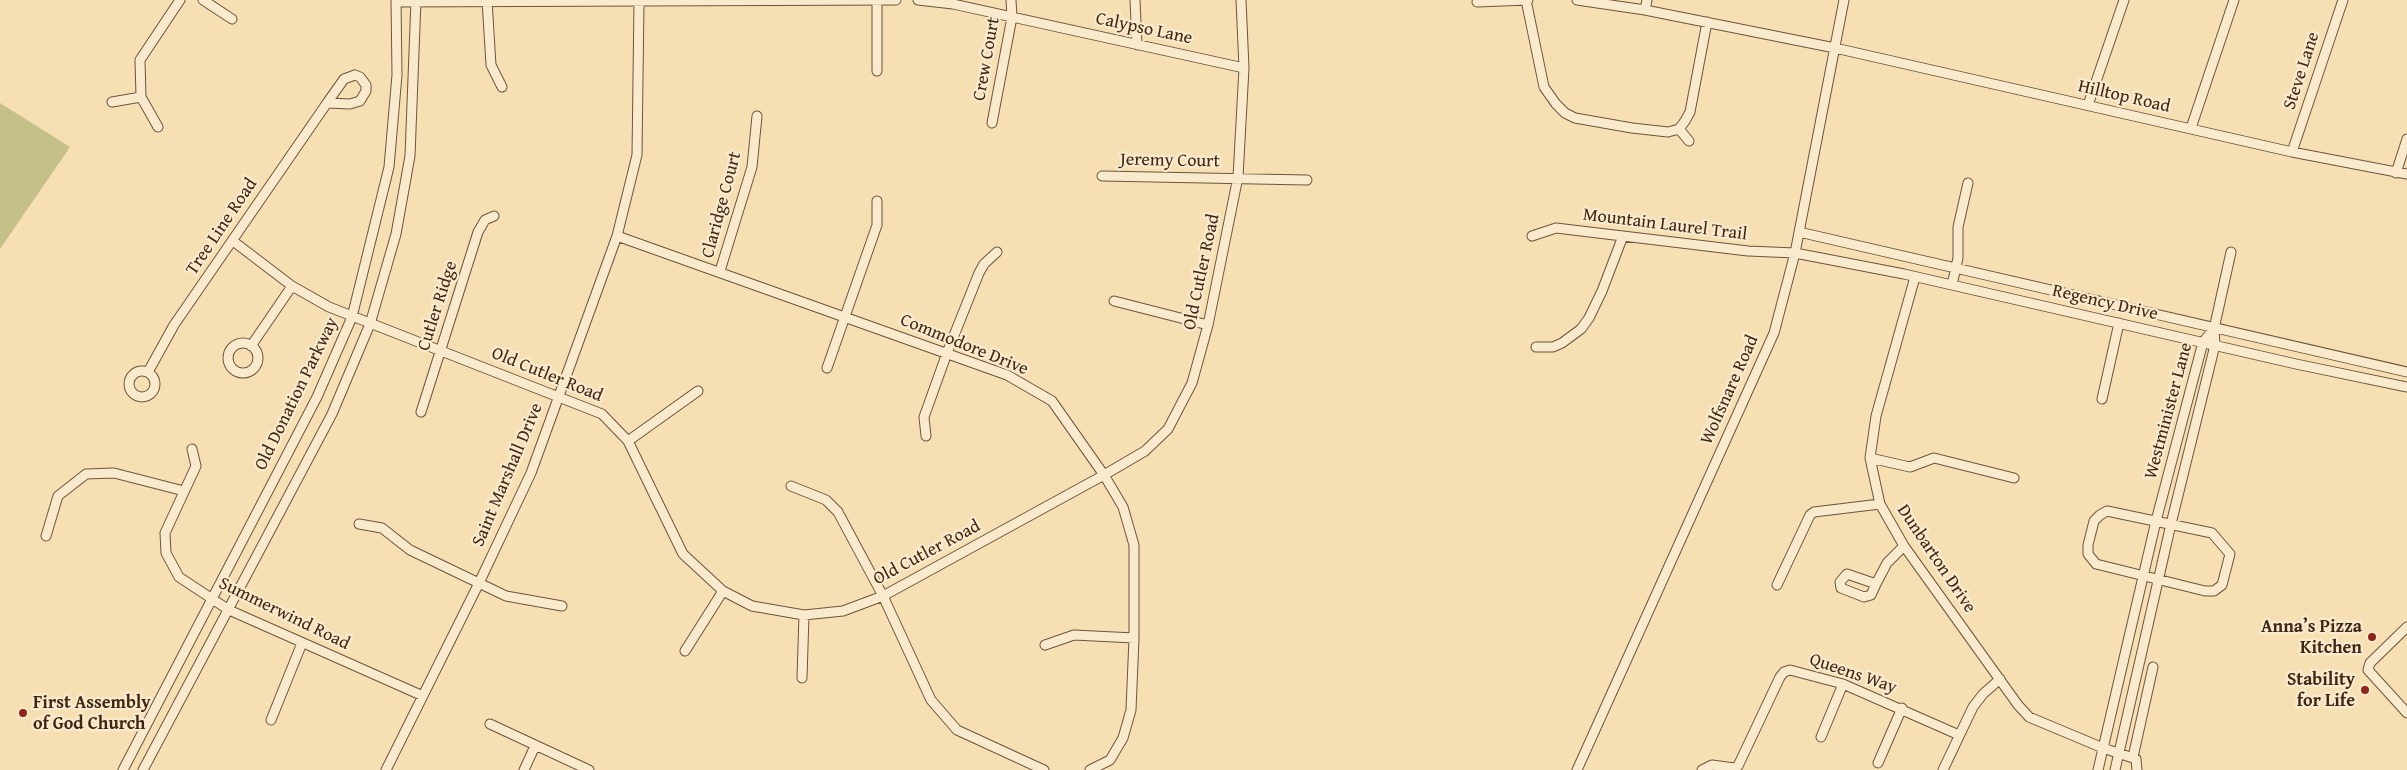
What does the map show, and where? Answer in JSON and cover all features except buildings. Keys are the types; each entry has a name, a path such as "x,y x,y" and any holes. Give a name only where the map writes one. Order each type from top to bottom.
{"street":[{"path":"158,127 141,97 140,60 180,0"},
{"path":"203,0 232,19"},
{"path":"877,0 877,71"},
{"path":"396,1 896,0"},
{"name":"Calypso Lane","path":"918,0 953,4 1012,16 1244,68"},
{"name":"Crew Court","path":"992,123 1012,16 1011,0"},
{"path":"1135,0 1137,45"},
{"name":"Old Cutler Road","path":"233,241 292,286 329,307 602,414 628,441 683,554 723,591 752,606 804,615 844,611 883,596 1145,451 1168,429 1192,383 1208,325 1238,178 1244,68 1241,0"},
{"path":"1477,2 1526,0 1544,87 1549,97 1565,113 1575,118 1668,132 1679,129 1690,112 1707,22"},
{"name":"Hilltop Road","path":"1577,0 1645,10 1834,48 2292,152 2407,174"},
{"path":"1645,10 1647,0"},
{"name":"Wolfsnare Road","path":"1577,770 1774,333 1795,253 1844,0"},
{"path":"2088,105 2124,0"},
{"path":"2191,128 2234,0"},
{"name":"Steve Lane","path":"2292,152 2343,0"},
{"name":"Old Donation Parkway","path":"123,770 317,397 352,317 389,167 397,75 396,1"},
{"name":"Old Donation Parkway","path":"143,770 332,414 370,324 396,234 410,156 416,1"},
{"path":"487,1 491,65 502,87"},
{"name":"Saint Marshall Drive","path":"386,770 479,584 531,472 617,236 637,155 639,2"},
{"path":"112,102 141,97"},
{"name":"Tree Line Road","path":"148,372 174,325 327,103"},
{"name":"Claridge Court","path":"720,272 752,167 757,116"},
{"path":"1679,129 1689,141"},
{"path":"2396,173 2407,139"},
{"name":"Jeremy Court","path":"1102,176 1307,180"},
{"path":"1952,285 1956,269 1958,227 1968,183"},
{"path":"826,368 877,225 876,201"},
{"name":"Cutler Ridge","path":"421,412 481,226 494,216"},
{"name":"Mountain Laurel Trail","path":"1532,236 1556,228 1748,251 1795,253"},
{"name":"Regency Drive","path":"1799,232 2407,372"},
{"name":"Commodore Drive","path":"617,236 1007,375 1052,401 1104,474 1123,507 1134,545 1134,638 1131,710 1123,738 1110,760 1090,770"},
{"path":"1536,347 1553,346 1562,343 1581,329 1602,291 1623,236"},
{"path":"926,436 924,417 947,353 978,273 984,264 997,252"},
{"path":"2214,328 2232,252"},
{"name":"Regency Drive","path":"1795,253 1904,274 2407,387"},
{"path":"1904,274 1908,258"},
{"name":"Dunbarton Drive","path":"1915,277 1876,416 1870,458 1880,504 1904,546 2029,717 2103,748 2132,757"},
{"path":"251,346 292,286"},
{"path":"2068,311 2071,296"},
{"path":"1114,301 1208,325"},
{"path":"2102,399 2119,323"},
{"name":"Westminister Lane","path":"2098,770 2151,578 2204,342 2214,328"},
{"name":"Westminister Lane","path":"2115,770 2120,753 2151,578 2164,522 2215,345 2214,328"},
{"path":"628,441 698,391"},
{"name":"Summerwind Road","path":"192,448 196,466 165,533 166,553 179,576 229,610 423,696"},
{"path":"1870,458 1910,467 1934,458 2014,478"},
{"path":"46,536 58,496 86,474 114,473 184,491"},
{"path":"791,486 826,500 838,512 883,596 931,700 957,730 1044,770"},
{"path":"1777,585 1810,515 1814,512 1880,504"},
{"path":"2107,511 2212,533 2230,557 2224,582 2214,590 2205,591 2151,578 2096,564 2088,554 2088,544 2094,521 2100,515 2107,511"},
{"path":"359,524 382,528 410,550 506,596 562,606"},
{"path":"1876,584 1887,563 1904,546"},
{"path":"685,651 723,591"},
{"path":"802,678 804,615"},
{"path":"2407,626 2370,663 2368,670 2407,713"},
{"path":"1045,645 1074,635 1134,638"},
{"path":"271,720 302,643"},
{"path":"2137,770 2138,761 2132,757 2153,667"},
{"name":"Queens Way","path":"1702,770 1712,765 1734,768 1738,766 1784,672 1790,670 1843,684 1902,708 1959,735"},
{"path":"1943,770 1973,707 1983,694 2000,679"},
{"path":"1821,737 1843,684"},
{"path":"1878,763 1902,708"},
{"path":"490,724 589,770"},
{"path":"524,770 535,746"}],"shaded area":[{"path":"0,103 70,147 0,249"}],"place":[{"name":"Anna’s Pizza Kitchen","path":"2372,637"},
{"name":"Stability for Life","path":"2365,690"},
{"name":"First Assembly of God Church","path":"23,713"}]}
